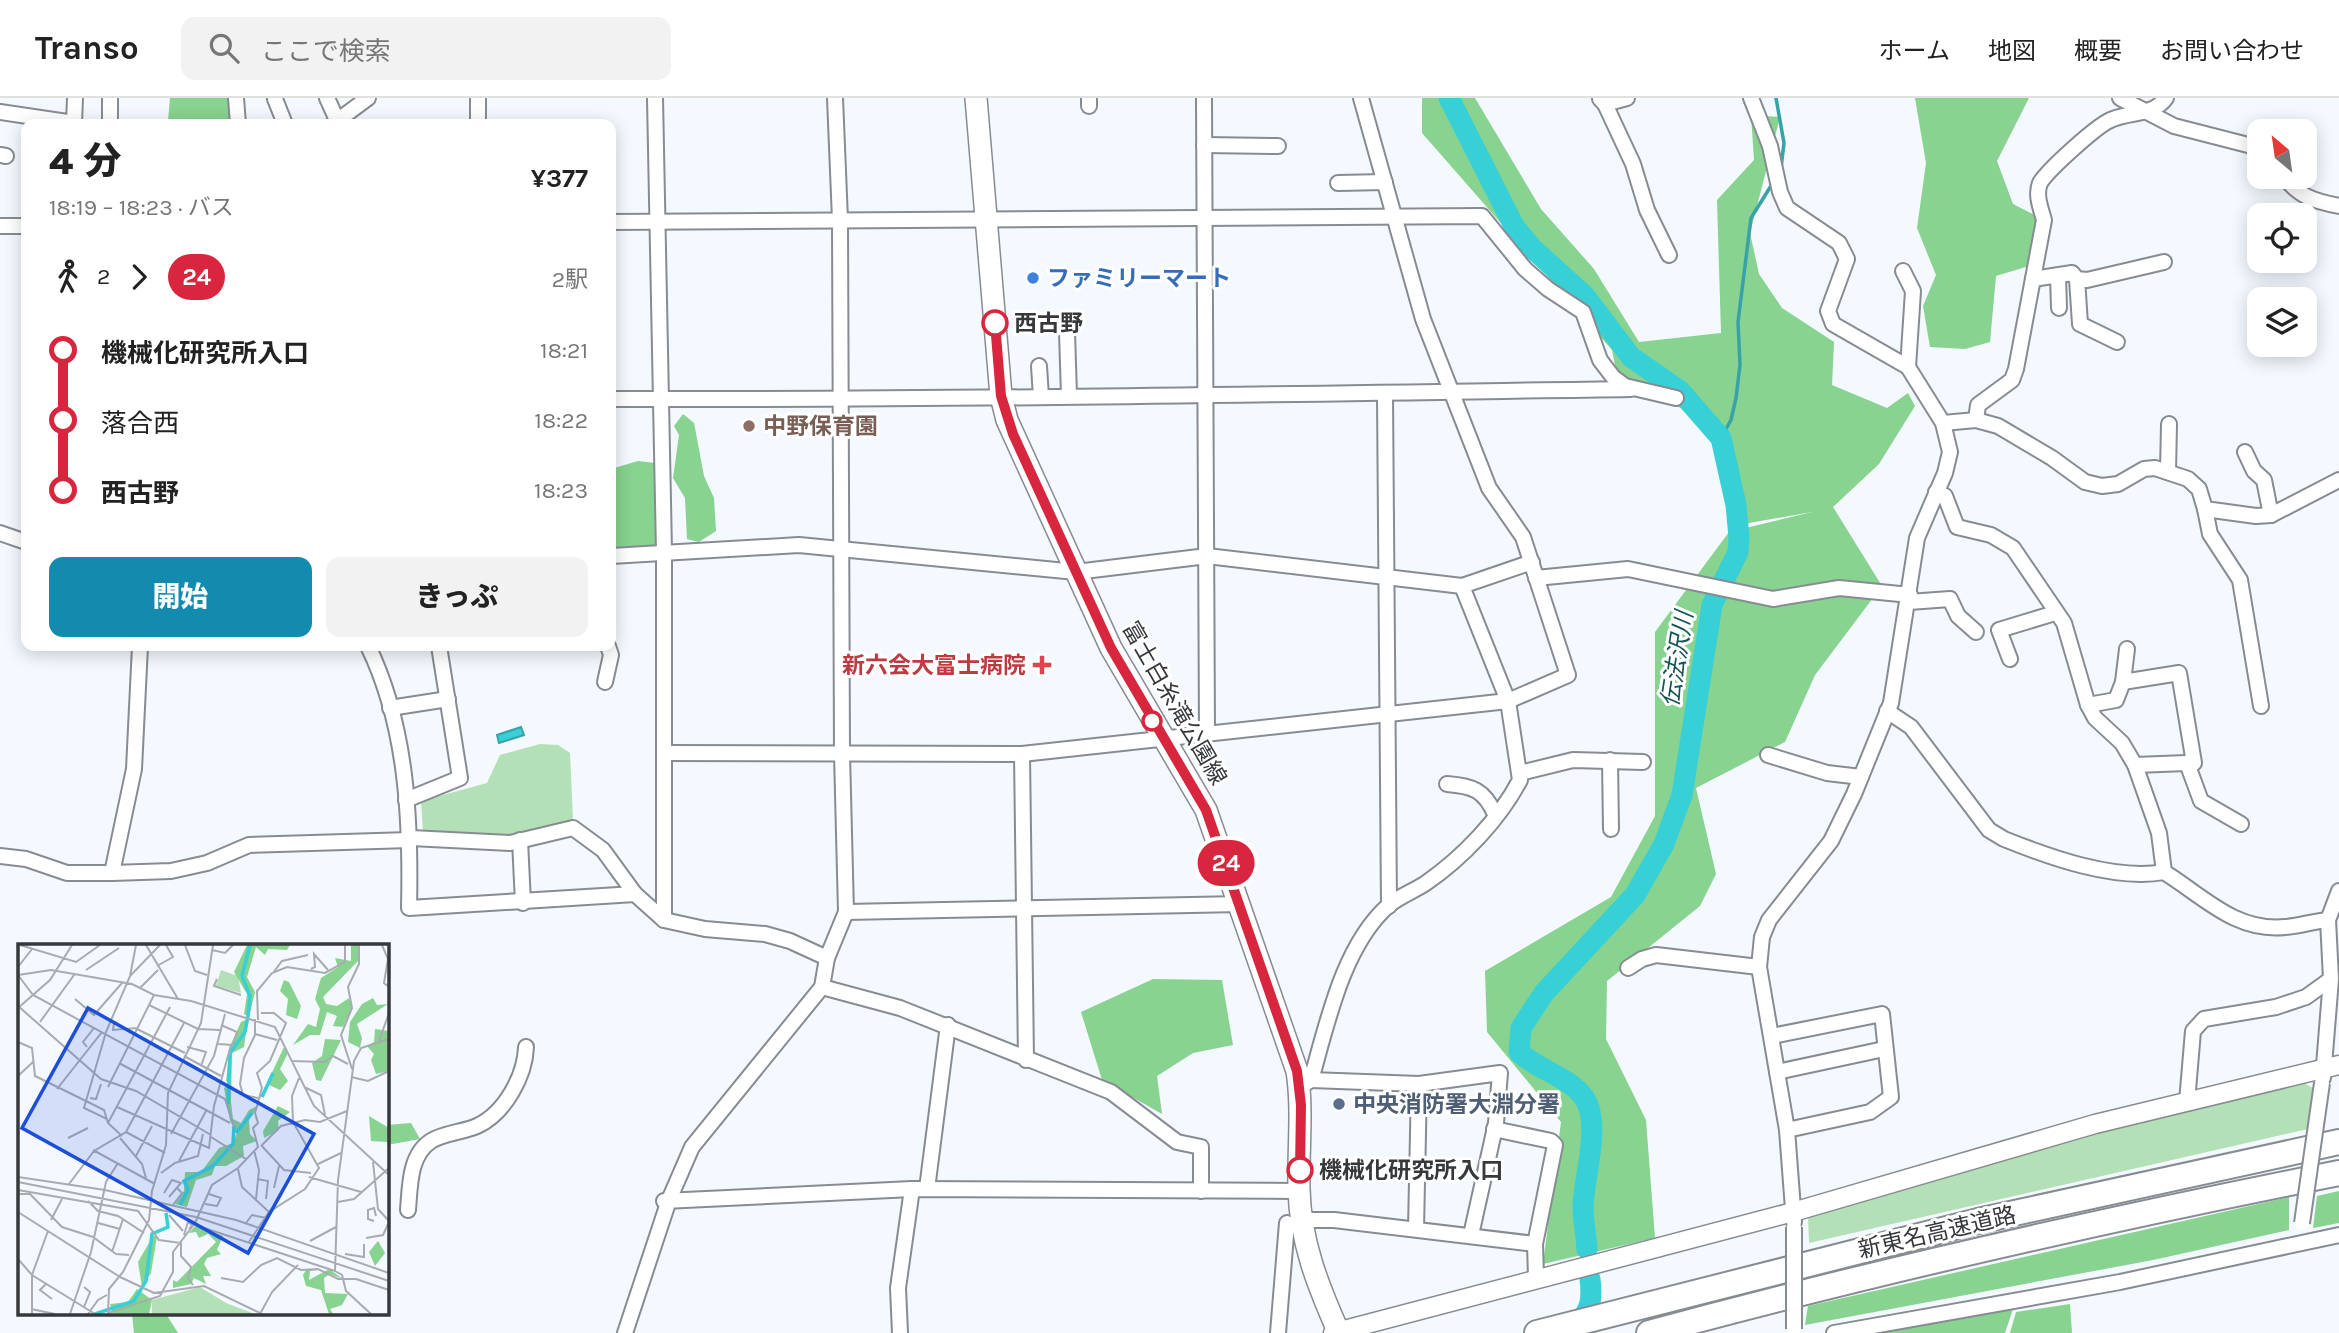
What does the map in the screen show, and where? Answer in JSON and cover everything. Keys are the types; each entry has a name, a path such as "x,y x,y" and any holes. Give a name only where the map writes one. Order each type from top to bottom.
{"highway":[{"name":"新東名高速道路","path":"1537,1333 1978,1221 2339,1142"},
{"name":"新東名高速道路","path":"1649,1333 1997,1246 2174,1205 2339,1173"}],"main road":[{"name":"富士白糸滝公園線","path":"976,98 1001,396 1021,454 1111,648 1206,810 1241,904 1305,1084 1299,1191 1294,1222 1337,1333"}],"street":[{"path":"74,119 75,98"},
{"path":"110,98 110,119"},
{"path":"236,98 238,119"},
{"path":"327,98 334,119"},
{"path":"339,119 368,98"},
{"path":"478,98 478,119"},
{"path":"655,98 660,221 664,552 664,920"},
{"path":"625,1333 665,1200 692,1147 822,987 827,958 846,912 842,754 840,220 835,98"},
{"path":"1204,98 1207,733"},
{"path":"665,753 1022,754 1508,701 1567,675 1523,537 1489,488 1423,319 1361,98"},
{"path":"1627,98 1602,101 1633,164 1647,210 1669,255"},
{"path":"1751,98 1770,146 1780,192 1787,208 1839,243 1847,259 1828,311 1833,324 1908,367 1943,423 1950,452 1945,473 1917,538 1909,598 1887,711 1861,777 1831,841 1769,920 1762,937 1759,967 1787,1130 1793,1219 1793,1331"},
{"path":"2120,98 2174,125 2247,145"},
{"path":"1976,420 1978,405 2012,380 2044,220 2038,200 2040,183 2097,126 2129,113 2148,112 2166,98"},
{"path":"275,99 283,119"},
{"path":"0,112 47,119"},
{"path":"1205,145 1278,146"},
{"path":"1338,183 1385,182"},
{"path":"2293,189 2309,200 2339,206"},
{"path":"616,222 1482,216 1525,269 1548,289 1583,312 1600,360 1613,377 1635,388 1676,398"},
{"path":"0,226 21,226"},
{"path":"2077,279 2087,280 2164,262"},
{"path":"1903,271 1913,291 1908,367"},
{"path":"2033,279 2072,273 2077,279 2080,324 2117,342"},
{"path":"2058,276 2059,308"},
{"path":"1067,332 1069,396"},
{"path":"1039,366 1041,397"},
{"path":"616,399 1041,397 1205,393 1385,394 1635,388"},
{"path":"1385,394 1389,905"},
{"path":"1943,423 1976,420 1998,426 2052,458 2085,482 2102,486 2118,484 2144,470 2155,468 2188,479 2199,489 2210,534 2239,580 2260,706"},
{"path":"2168,472 2169,424"},
{"path":"2245,452 2254,471 2264,480 2271,514"},
{"path":"2205,509 2256,516 2271,514 2286,509 2327,483 2339,480"},
{"path":"1936,492 1945,496 1957,527 1991,535 2013,548 2064,623 2088,705 2095,718 2122,743 2135,765 2159,833 2164,872"},
{"path":"0,533 21,540"},
{"path":"616,556 799,545 1076,572 1207,556 1462,586 1532,562"},
{"path":"1536,578 1628,569 1761,596 1795,597 1839,588 1909,598 1950,599 1958,615 1976,632"},
{"path":"1462,586 1508,701 1520,773 1514,791 1450,865 1389,905 1363,939 1339,982 1305,1084 1419,1084 1500,1073 1494,1129 1471,1236"},
{"path":"2010,659 1999,630 2055,613"},
{"path":"2088,705 2116,700 2123,682 2127,649"},
{"path":"112,873 134,769 140,651"},
{"path":"370,651 398,739 411,839 409,908 635,894"},
{"path":"406,800 460,778 440,651"},
{"path":"605,682 610,651"},
{"path":"2123,682 2179,673 2194,763 2135,765"},
{"path":"390,708 448,699"},
{"path":"1887,711 1911,727 1989,831 2004,839 2120,874 2143,876 2164,872 2221,913 2245,924 2285,927 2328,920"},
{"path":"1022,754 1026,1060"},
{"path":"1768,755 1827,773 1861,777"},
{"path":"1520,773 1573,760 1643,762"},
{"path":"1610,760 1611,829"},
{"path":"2188,763 2201,801 2241,824"},
{"path":"1447,785 1470,786 1481,791 1496,814"},
{"path":"0,856 26,859 52,870 68,873 171,871 207,863 249,845 411,839 510,843 573,828 603,850 635,894 664,920 705,929 765,934 790,941 827,958"},
{"path":"520,840 523,902"},
{"path":"2299,1243 2329,1072 2330,979 2335,959 2328,920 2339,891"},
{"path":"846,912 1241,904"},
{"path":"1628,968 1642,959 1656,955 1759,967"},
{"path":"2187,1102 2193,1031 2204,1019 2276,1007 2306,997 2330,979"},
{"path":"822,987 900,1008 948,1025 1026,1060 1111,1092 1177,1142 1201,1147 1201,1191"},
{"path":"1772,1036 1882,1014 1891,1097 1870,1112 1787,1130"},
{"path":"927,1189 948,1025"},
{"path":"408,1210 411,1175 418,1157 431,1140 480,1125 497,1112 513,1089 525,1063 526,1047"},
{"path":"1777,1072 1884,1049"},
{"path":"1337,1333 1536,1277 1793,1219 2095,1124 2329,1072"},
{"path":"1416,1229 1419,1084"},
{"path":"1494,1129 1551,1141 1555,1145 1535,1244 1536,1277"},
{"path":"665,1200 912,1189 1299,1191"},
{"path":"900,1333 898,1288 912,1189"},
{"path":"1278,1333 1284,1268 1294,1222 1334,1220 1535,1244"},
{"path":"1834,1333 2120,1282 2339,1235"},
{"path":"1284,1268 1310,1265"}],"green space":[{"path":"170,98 228,98 230,119 168,119"},
{"path":"1422,98 1475,98 1541,209 1594,269 1639,342 1721,333 1717,200 1754,160 1751,115 1780,117 1750,233 1759,274 1782,308 1834,342 1832,385 1887,408 1908,393 1915,406 1879,464 1833,507 1882,586 1815,675 1785,742 1696,788 1716,874 1700,906 1607,981 1606,1039 1646,1120 1655,1238 1543,1264 1561,1122 1487,1032 1485,971 1611,897 1655,816 1655,632 1729,532 1812,512 1738,525 1724,433 1616,371 1612,350 1422,133"},
{"path":"1915,98 2029,98 1997,161 2013,204 2044,220 2036,264 1996,276 1990,342 1965,349 1930,347 1923,306 1936,275 1917,228 1926,163"},
{"path":"683,414 694,423 704,476 714,498 716,531 699,542 687,539 685,498 673,478 679,435 674,426"},
{"path":"638,461 656,463 657,539 654,546 616,547 616,468"},
{"path":"540,744 558,745 570,753 573,820 508,838 423,832 421,801 487,783 500,755"},
{"path":"1153,979 1222,980 1233,1045 1193,1053 1157,1076 1162,1114 1102,1080 1081,1012"},
{"path":"2304,1083 2313,1088 2308,1129 1809,1243 1808,1215 2056,1139"},
{"path":"411,1123 420,1139 388,1145 388,1125"},
{"path":"2339,1191 2339,1223 2313,1228 2317,1196"},
{"path":"2289,1197 2289,1230 2153,1260 1805,1325 1808,1306"},
{"path":"2070,1304 2072,1333 2010,1333 2016,1312"},
{"path":"2013,1309 2005,1333 1875,1333"},
{"path":"132,1316 167,1316 178,1333 134,1333"}],"water":[{"path":"521,727 524,735 499,743 497,735"}],"waterway":[{"name":"伝法沢川","path":"1449,98 1514,226 1532,248 1585,296 1631,357 1680,391 1721,438 1736,505 1738,552 1712,605 1682,795 1664,844 1635,895 1544,993 1521,1028 1519,1052 1579,1091 1590,1110 1592,1137 1583,1206 1587,1249"},
{"path":"1776,98 1784,143 1781,168"},
{"path":"1721,438 1731,420 1736,398 1740,365 1738,322 1751,218 1774,181"},
{"name":"伝法沢川","path":"1573,1329 1589,1306 1590,1279"}],"bus line":[{"name":"24","path":"995,323 1001,396 1007,420 1021,454 1111,648 1183,769 1217,836 1297,1071 1301,1105 1300,1170"}],"place":[{"name":"ファミリーマート","path":"1033,278"},
{"name":"西古野","path":"995,323"},
{"name":"中野保育園","path":"749,426"},
{"name":"新六会大富士病院","path":"1042,665"},
{"name":"中央消防署大淵分署","path":"1339,1104"},
{"name":"機械化研究所入口","path":"1300,1170"}]}
